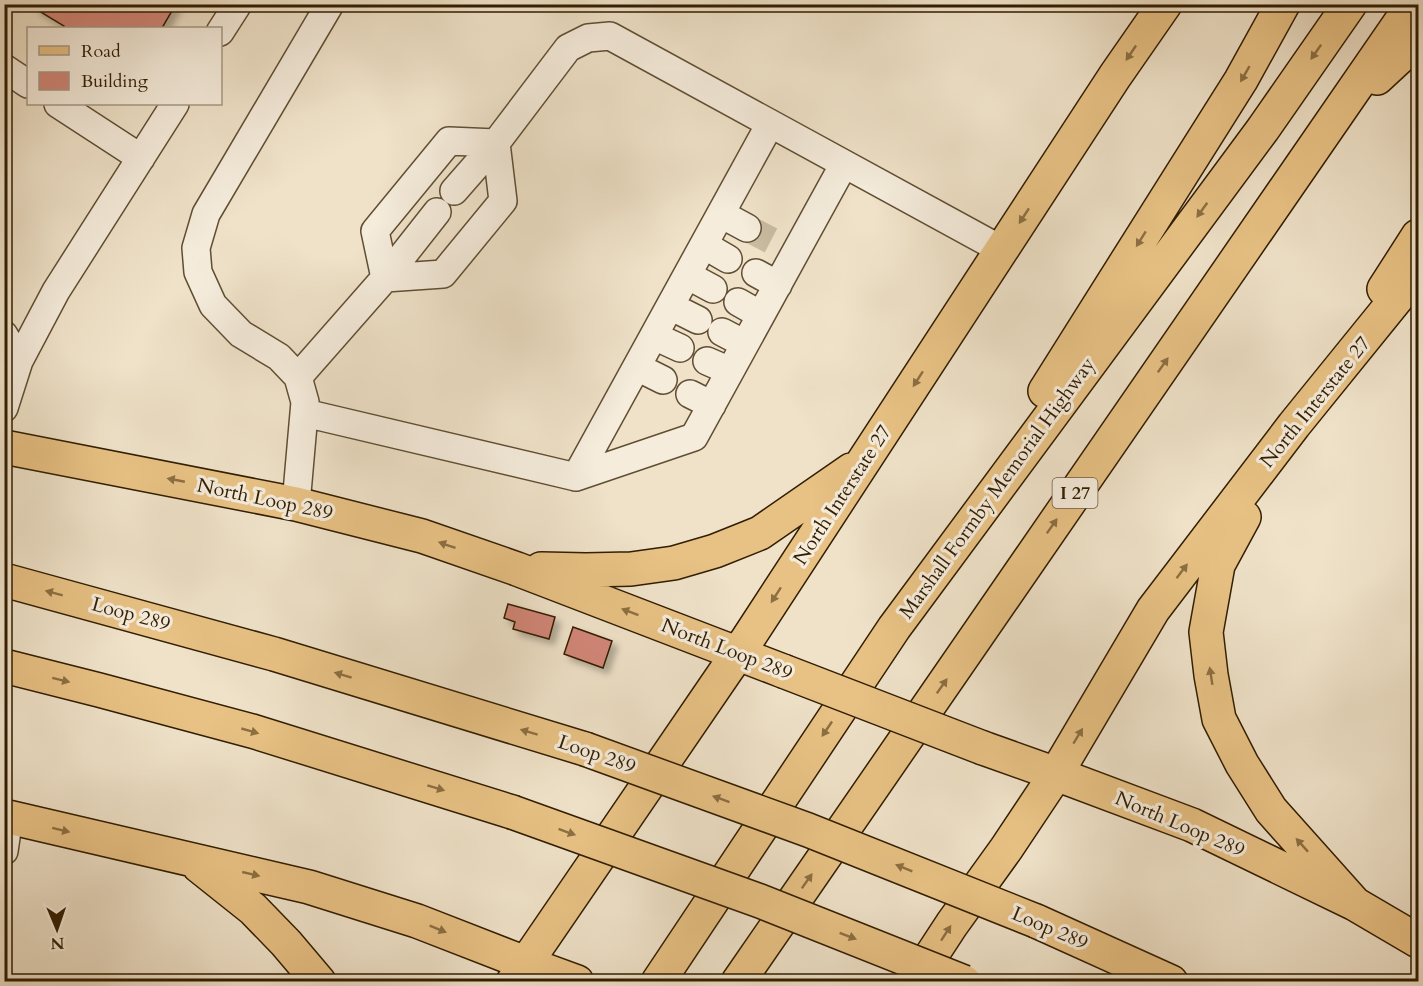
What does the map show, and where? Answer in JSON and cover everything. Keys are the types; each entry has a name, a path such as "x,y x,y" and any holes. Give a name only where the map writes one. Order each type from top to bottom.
{"main road":[{"name":"North Interstate 27","path":"519,972 738,653 1126,60 1165,4"},
{"path":"894,628 1242,80 1283,4"},
{"name":"Marshall Formby Memorial Highway","path":"658,981 894,628 1263,129 1350,4"},
{"name":"I 27","path":"738,981 1413,4"},
{"path":"1335,115 1419,40"},
{"path":"1355,904 1271,810 1242,764 1219,719 1206,632 1218,565 1294,425 1419,236"},
{"name":"North Interstate 27","path":"914,981 1056,774 1153,610 1294,425 1419,272"},
{"name":"North Loop 289","path":"4,447 296,504 422,536 517,569 983,748 1192,825 1355,904 1419,941"},
{"path":"517,569 631,569 674,563 715,551 759,533 867,458"},
{"name":"Loop 289","path":"4,580 274,654 585,749 808,830 1036,921 1171,981"},
{"path":"4,666 252,731 512,812 760,901 964,981"},
{"path":"7,817 320,891 417,921 519,972 577,981"},
{"path":"193,861 253,909 319,981"}],"lane":[{"path":"222,29 238,4"},
{"path":"296,504 305,413 305,402 298,377 279,357 241,334 213,305 198,272 196,248 206,214 330,4"},
{"path":"454,191 496,143 568,48 588,38 610,36 1002,250"},
{"path":"4,68 27,83"},
{"path":"60,105 141,158"},
{"path":"4,408 19,361 56,291 174,105"},
{"path":"576,477 770,124"},
{"path":"385,278 375,231 449,141 496,143"},
{"path":"385,278 443,274 496,210 503,201 496,143"},
{"path":"305,413 576,477 694,437 701,400 718,366 746,344 750,309 784,247 844,164"},
{"path":"298,377 385,278 437,212"},
{"path":"721,214 747,228"},
{"path":"704,245 728,259"},
{"path":"687,275 713,289"},
{"path":"670,306 698,320"},
{"path":"722,332 746,344"},
{"path":"4,334 19,361"},
{"path":"654,336 680,348"},
{"path":"636,367 663,380"},
{"path":"4,851 7,817"}],"building":[{"path":"36,4 176,4 163,27 64,27 34,8"},
{"path":"508,604 555,617 549,639 513,629 515,622 504,618"},
{"path":"573,627 612,641 603,668 564,654"}],"tunnel":[{"path":"747,228 774,242"}]}
